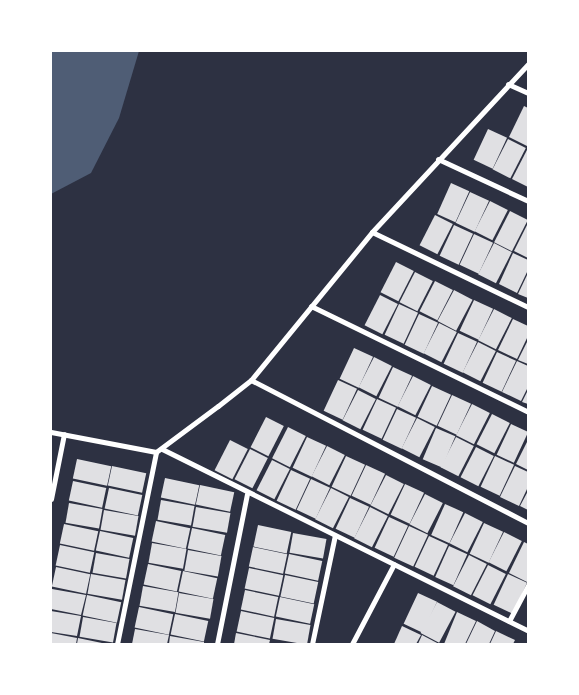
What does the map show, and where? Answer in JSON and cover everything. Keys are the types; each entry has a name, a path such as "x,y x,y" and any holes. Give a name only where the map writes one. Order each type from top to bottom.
{"street":[{"path":"51,432 156,452 162,449 251,380 372,232 528,64"},
{"path":"508,84 528,94"},
{"path":"438,159 528,201"},
{"path":"372,232 528,307"},
{"path":"311,306 528,412"},
{"path":"251,380 528,523"},
{"path":"51,499 64,434"},
{"path":"162,449 247,494 335,535 528,631"},
{"path":"117,644 156,452"},
{"path":"217,644 247,494"},
{"path":"312,644 335,535"},
{"path":"355,643 394,564"},
{"path":"509,621 528,586"}],"water":[{"path":"51,51 139,51 119,118 91,173 51,194"}],"building":[{"path":"524,106 528,108 527,146 509,137"},
{"path":"488,129 507,138 493,169 474,160"},
{"path":"508,139 526,148 510,178 493,169"},
{"path":"528,148 528,187 512,179"},
{"path":"451,183 469,191 455,222 437,214"},
{"path":"470,192 489,201 475,232 456,223"},
{"path":"490,201 508,210 492,240 475,231"},
{"path":"510,211 528,220 512,251 494,242"},
{"path":"435,215 453,224 437,254 420,245"},
{"path":"528,223 528,258 514,251"},
{"path":"454,225 473,234 459,265 440,256"},
{"path":"474,234 493,243 479,274 460,265"},
{"path":"494,243 512,252 496,283 478,274"},
{"path":"513,253 528,260 528,270 517,293 499,284"},
{"path":"396,262 414,271 398,301 381,292"},
{"path":"415,272 433,281 417,311 400,302"},
{"path":"528,273 528,298 518,294"},
{"path":"435,281 453,290 437,320 420,311"},
{"path":"454,290 473,300 456,331 438,321"},
{"path":"380,295 398,304 382,334 365,325"},
{"path":"474,300 493,309 479,340 460,331"},
{"path":"399,304 418,313 404,344 385,335"},
{"path":"494,309 512,318 496,349 478,340"},
{"path":"419,314 438,323 424,354 405,345"},
{"path":"513,319 528,326 528,336 517,359 498,350"},
{"path":"439,323 457,332 441,362 424,353"},
{"path":"458,333 477,342 463,373 444,364"},
{"path":"528,340 528,364 518,360"},
{"path":"478,342 496,351 480,381 463,372"},
{"path":"354,348 373,357 359,388 340,379"},
{"path":"497,352 516,361 502,392 483,383"},
{"path":"374,357 392,366 376,396 359,387"},
{"path":"517,361 528,366 528,387 521,401 502,392"},
{"path":"393,367 412,376 398,407 379,398"},
{"path":"413,376 431,385 415,415 398,406"},
{"path":"338,380 357,389 343,420 324,411"},
{"path":"432,386 451,395 437,426 418,417"},
{"path":"358,390 376,399 360,429 343,420"},
{"path":"528,390 528,404 522,402"},
{"path":"452,395 471,404 457,435 438,426"},
{"path":"377,399 396,408 382,439 363,430"},
{"path":"472,404 490,413 474,444 456,435"},
{"path":"397,409 416,418 402,449 383,440"},
{"path":"492,414 510,423 494,453 477,444"},
{"path":"266,417 284,426 268,456 251,447"},
{"path":"417,418 435,427 419,457 402,448"},
{"path":"511,424 528,432 514,463 497,455"},
{"path":"288,427 306,436 290,467 272,458"},
{"path":"436,428 455,436 442,468 423,459"},
{"path":"307,437 326,446 312,477 293,468"},
{"path":"456,437 474,446 458,476 441,467"},
{"path":"230,440 248,449 232,479 215,470"},
{"path":"528,440 528,470 516,464"},
{"path":"327,446 345,455 329,485 312,476"},
{"path":"476,447 494,456 478,486 461,477"},
{"path":"250,449 268,458 252,488 235,479"},
{"path":"346,456 365,465 351,496 332,487"},
{"path":"495,456 514,465 500,496 481,487"},
{"path":"77,459 111,466 107,486 73,479"},
{"path":"272,460 290,469 274,499 257,490"},
{"path":"366,465 385,474 371,505 352,496"},
{"path":"112,466 146,473 142,493 108,486"},
{"path":"515,466 528,472 528,487 519,506 500,497"},
{"path":"291,470 310,479 296,510 277,501"},
{"path":"386,475 404,484 388,514 371,505"},
{"path":"165,478 199,485 195,505 161,498"},
{"path":"311,479 330,488 316,519 297,510"},
{"path":"73,481 106,488 102,508 69,501"},
{"path":"405,484 424,493 410,524 391,515"},
{"path":"200,485 234,492 230,512 196,505"},
{"path":"109,488 142,495 138,516 105,509"},
{"path":"331,488 349,497 333,528 315,519"},
{"path":"528,491 528,510 520,506"},
{"path":"425,494 443,503 427,533 410,524"},
{"path":"350,498 369,507 355,538 336,529"},
{"path":"161,500 194,506 191,526 158,520"},
{"path":"69,503 102,509 99,529 66,523"},
{"path":"445,504 463,512 449,543 431,535"},
{"path":"196,507 230,513 227,533 193,527"},
{"path":"370,507 388,516 372,547 354,538"},
{"path":"104,510 138,516 135,536 101,530"},
{"path":"465,513 483,522 467,552 450,543"},
{"path":"389,517 408,526 394,557 375,548"},
{"path":"156,521 190,528 186,549 152,542"},
{"path":"484,523 503,532 489,563 470,554"},
{"path":"64,524 98,531 94,551 60,544"},
{"path":"258,525 291,532 287,554 253,547"},
{"path":"409,526 428,535 413,567 394,558"},
{"path":"192,528 225,535 221,556 188,549"},
{"path":"100,531 133,538 129,558 96,551"},
{"path":"504,532 522,541 506,571 489,562"},
{"path":"293,533 326,539 323,559 290,553"},
{"path":"429,536 448,545 434,576 415,567"},
{"path":"524,542 528,544 527,582 509,573"},
{"path":"152,543 186,549 183,569 149,563"},
{"path":"60,545 94,552 90,573 56,566"},
{"path":"449,546 467,554 453,585 435,577"},
{"path":"253,547 287,554 283,574 249,567"},
{"path":"188,550 221,556 218,577 184,571"},
{"path":"96,553 129,559 126,579 93,573"},
{"path":"289,554 322,561 318,581 285,574"},
{"path":"469,555 487,564 471,595 453,586"},
{"path":"148,564 181,571 177,592 144,585"},
{"path":"488,565 506,574 490,604 473,595"},
{"path":"56,567 90,574 86,594 52,587"},
{"path":"249,568 283,575 279,596 245,589"},
{"path":"183,571 217,578 213,599 179,592"},
{"path":"91,574 125,580 122,600 88,594"},
{"path":"508,574 527,583 513,614 494,605"},
{"path":"285,575 318,582 314,604 280,597"},
{"path":"143,586 178,592 175,612 140,606"},
{"path":"52,589 86,595 81,615 51,609"},
{"path":"245,590 278,597 274,617 241,610"},
{"path":"179,593 213,599 210,619 176,613"},
{"path":"418,593 437,602 423,633 404,624"},
{"path":"87,595 121,602 117,623 83,616"},
{"path":"280,597 314,604 310,624 276,617"},
{"path":"437,602 456,612 439,643 421,633"},
{"path":"139,607 173,614 169,635 135,628"},
{"path":"51,611 81,616 77,636 51,632"},
{"path":"241,611 274,618 270,639 237,632"},
{"path":"457,612 476,621 465,644 444,644"},
{"path":"175,614 208,621 204,642 171,635"},
{"path":"83,617 116,623 113,643 80,637"},
{"path":"276,619 310,625 307,644 273,639"},
{"path":"477,621 495,631 489,644 466,644"},
{"path":"402,626 421,635 416,644 394,644"},
{"path":"135,629 169,635 167,644 132,644"},
{"path":"496,631 515,640 513,644 490,644"},
{"path":"51,633 77,638 76,644 51,644"},
{"path":"236,633 270,640 269,644 234,644"},
{"path":"422,635 439,644 418,644"},
{"path":"170,636 204,642 204,644 169,644"},
{"path":"78,638 102,643 102,644 77,644"}]}
